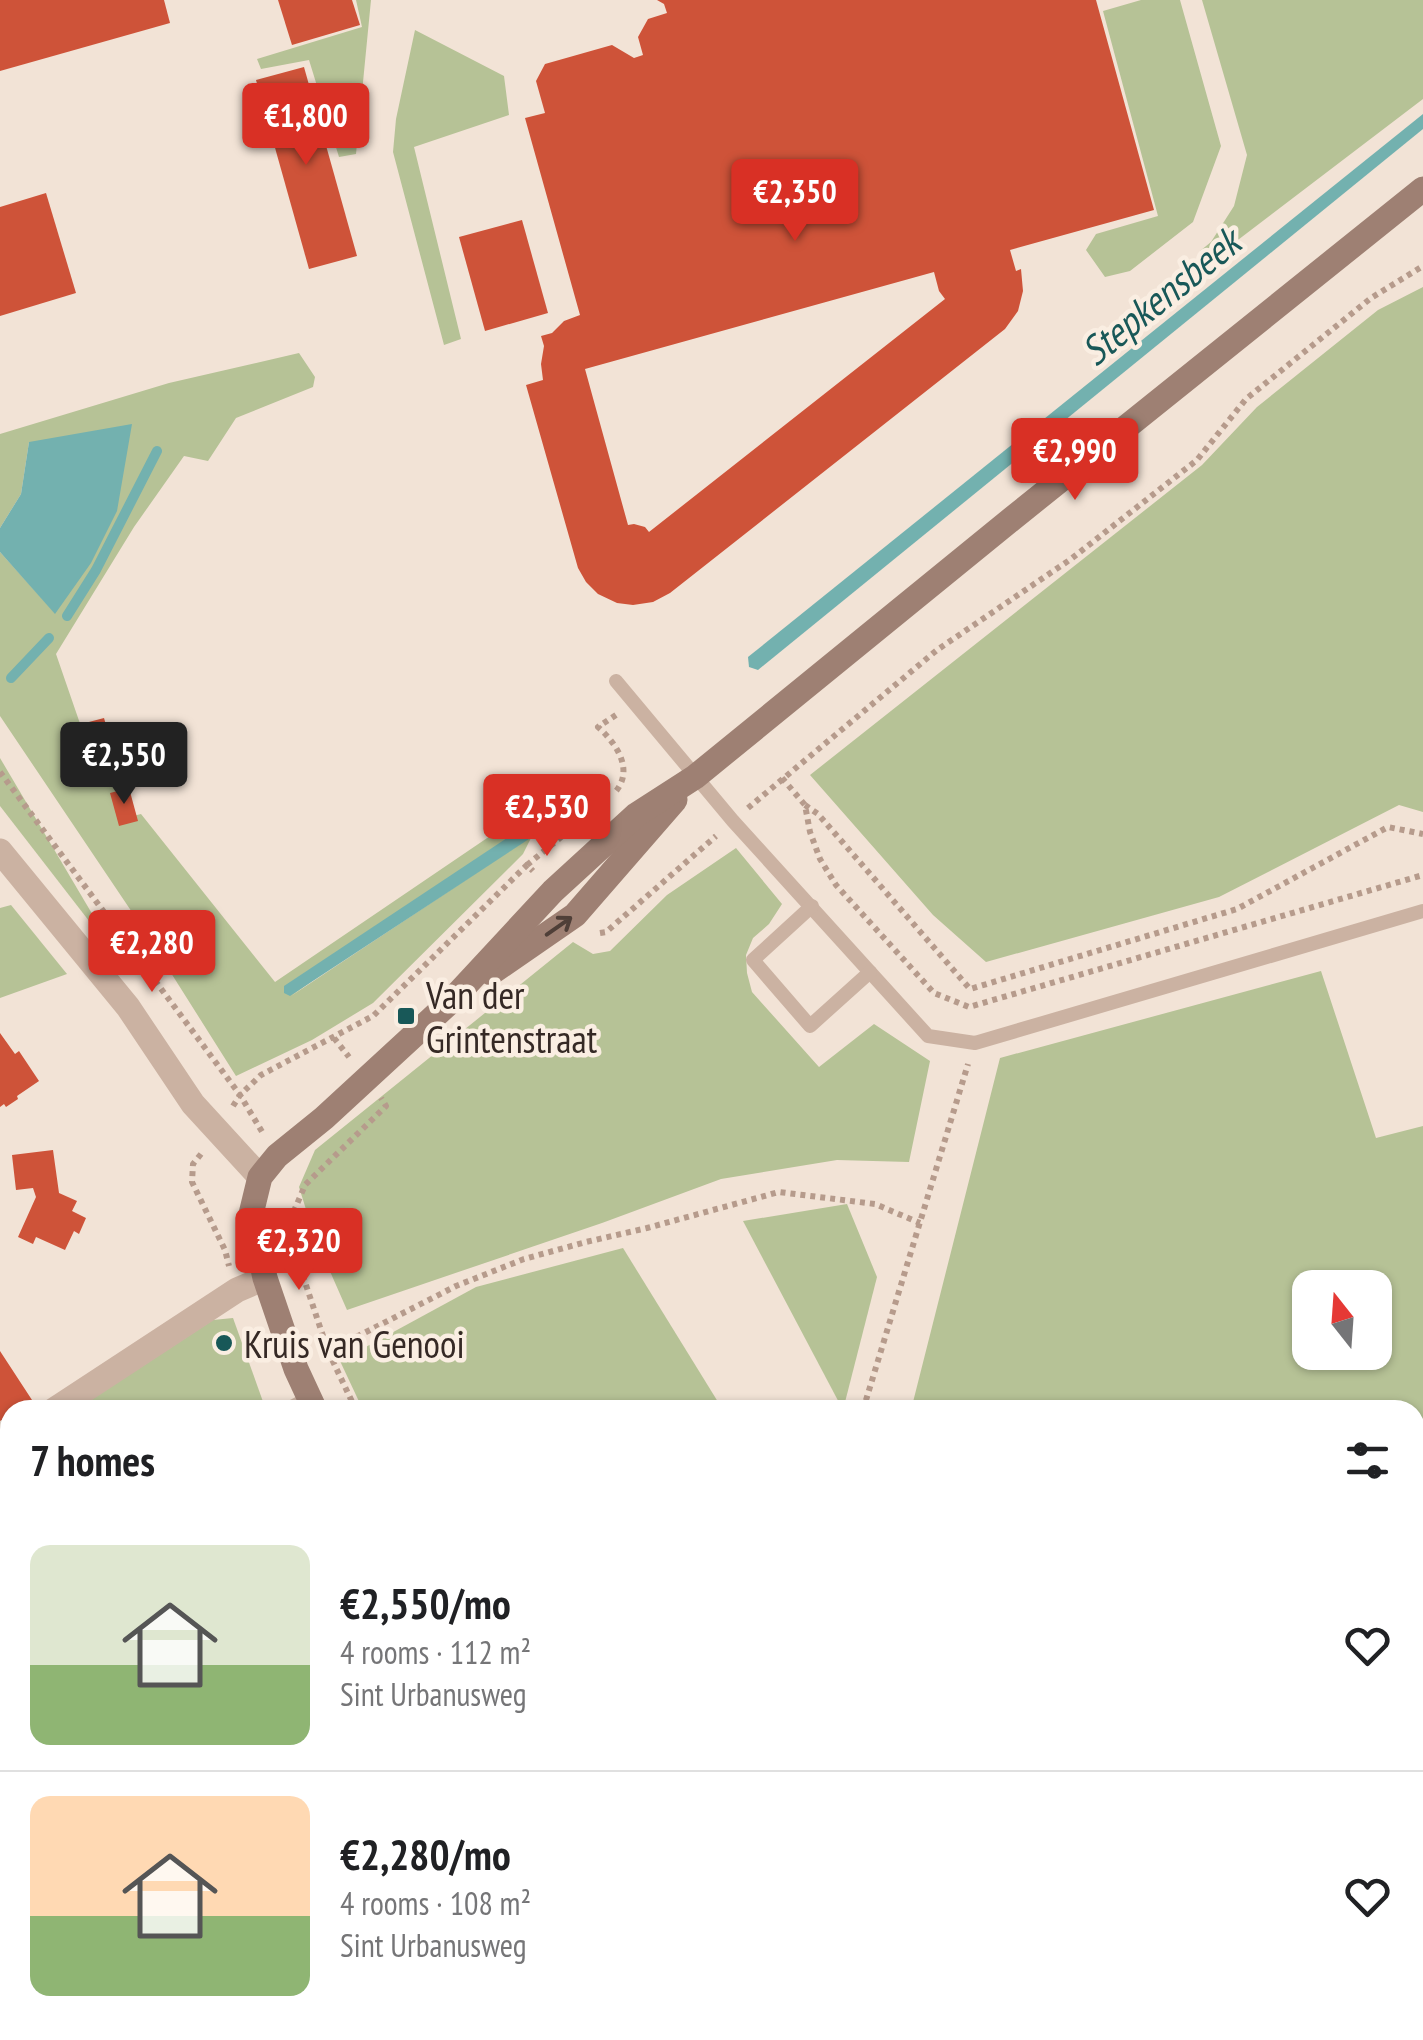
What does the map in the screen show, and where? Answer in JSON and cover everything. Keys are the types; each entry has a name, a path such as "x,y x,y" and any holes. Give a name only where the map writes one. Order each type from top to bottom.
{"street":[{"path":"302,1400 296,1369 265,1278 251,1214 260,1176 277,1156 450,1002 553,891 636,815 695,777 1423,189"},
{"path":"450,1002 575,915 695,777"},
{"path":"0,851 128,1008 193,1104 260,1176"},
{"path":"69,1400 236,1290 265,1278"}],"lane":[{"path":"616,680 695,777 928,1036 975,1043 1423,911"},
{"path":"812,906 753,960 810,1026 870,972"}],"path":[{"path":"575,915 590,931 606,932 782,778 937,650 1070,559 1197,460 1246,398 1372,298 1423,266"},
{"path":"607,798 621,787 625,770 620,753 598,727 634,702"},
{"path":"0,772 240,1095"},
{"path":"782,778 970,988 1236,909 1388,827 1423,834"},
{"path":"804,805 820,858 836,885 934,992 969,1007 1423,875"},
{"path":"236,1290 225,1250 192,1182 193,1164 240,1095 261,1076 373,1016 527,865 594,810"},
{"path":"527,865 553,891"},
{"path":"866,1400 975,1043"},
{"path":"306,1185 292,1216 299,1264 328,1351 351,1400"},
{"path":"296,1369 456,1286 524,1259 779,1192 875,1204 920,1223"}],"green space":[{"path":"356,0 371,0 356,154 339,157 309,60 261,69 257,59 362,27"},
{"path":"1141,0 1180,0 1221,146 1193,222 1130,271 1105,277 1086,250 1096,234 1158,216 1103,11"},
{"path":"1202,0 1423,0 1423,99 1209,262 1200,251 1211,242 1234,206 1247,155"},
{"path":"415,30 504,76 509,115 414,147 461,339 444,345 393,152"},
{"path":"1423,287 1423,812 1399,805 1219,897 986,962 933,915 810,775 1202,465 1257,407 1378,310"},
{"path":"299,353 315,377 313,387 236,418 208,461 184,456 134,527 56,654 86,741 113,779 121,819 141,814 275,982 558,790 546,812 291,996 532,836 523,854 373,1003 312,1040 236,1076 142,927 0,716 0,552 55,613 29,442 21,494 0,528 0,434 169,383"},
{"path":"0,758 120,961 0,806"},
{"path":"736,848 782,904 769,924 753,938 746,955 752,992 819,1067 874,1024 930,1061 909,1162 837,1160 721,1179 347,1310 314,1235 299,1187 315,1150 573,942 593,954 610,951 667,895"},
{"path":"11,905 67,974 0,998 0,908"},
{"path":"1321,971 1376,1138 1423,1126 1423,1400 914,1400 1000,1058"},
{"path":"847,1204 877,1277 846,1400 838,1400 743,1221"},
{"path":"623,1248 717,1400 358,1400 340,1361 476,1287"},
{"path":"233,1318 262,1400 90,1400 213,1320"}],"water":[{"path":"1423,114 1423,129 758,670 749,667 748,657"},
{"path":"132,424 117,511 91,563 55,614 0,552 0,528 21,494 29,442"},
{"path":"558,804 567,814 290,996 284,993 284,986"}],"building":[{"path":"0,0 164,0 170,23 0,71"},
{"path":"278,0 352,0 360,25 292,45"},
{"path":"657,0 1096,0 1154,210 1010,250 1016,271 1021,269 1023,291 1018,311 1005,329 670,593 653,602 633,605 598,594 578,568 526,385 543,380 541,336 580,315 525,118 545,113 536,81 545,64 612,45 634,58 643,55 638,37 648,19 667,13 664,4","holes":["934,272 945,299 649,532 645,527 628,525 585,369"]},
{"path":"304,67 357,256 309,269 256,80"},
{"path":"46,193 76,293 0,316 0,207"},
{"path":"522,220 548,313 485,331 459,237"},
{"path":"104,718 117,764 79,774 66,728"},
{"path":"129,788 138,821 119,826 110,793"},
{"path":"0,1033 15,1054 19,1051 39,1081 6,1107 0,1107"},
{"path":"53,1150 59,1193 77,1201 72,1211 86,1218 65,1250 36,1237 33,1244 18,1237 36,1197 33,1188 16,1190 12,1155"},
{"path":"0,1351 32,1400 0,1400"}],"waterway":[{"path":"67,616 96,570 157,451"},
{"path":"11,678 49,638"}],"place":[{"name":"Van der Grintenstraat","path":"406,1016"},
{"name":"Kruis van Genooi","path":"224,1343"}],"water label":[{"name":"Stepkensbeek","path":"1160,296"}]}
